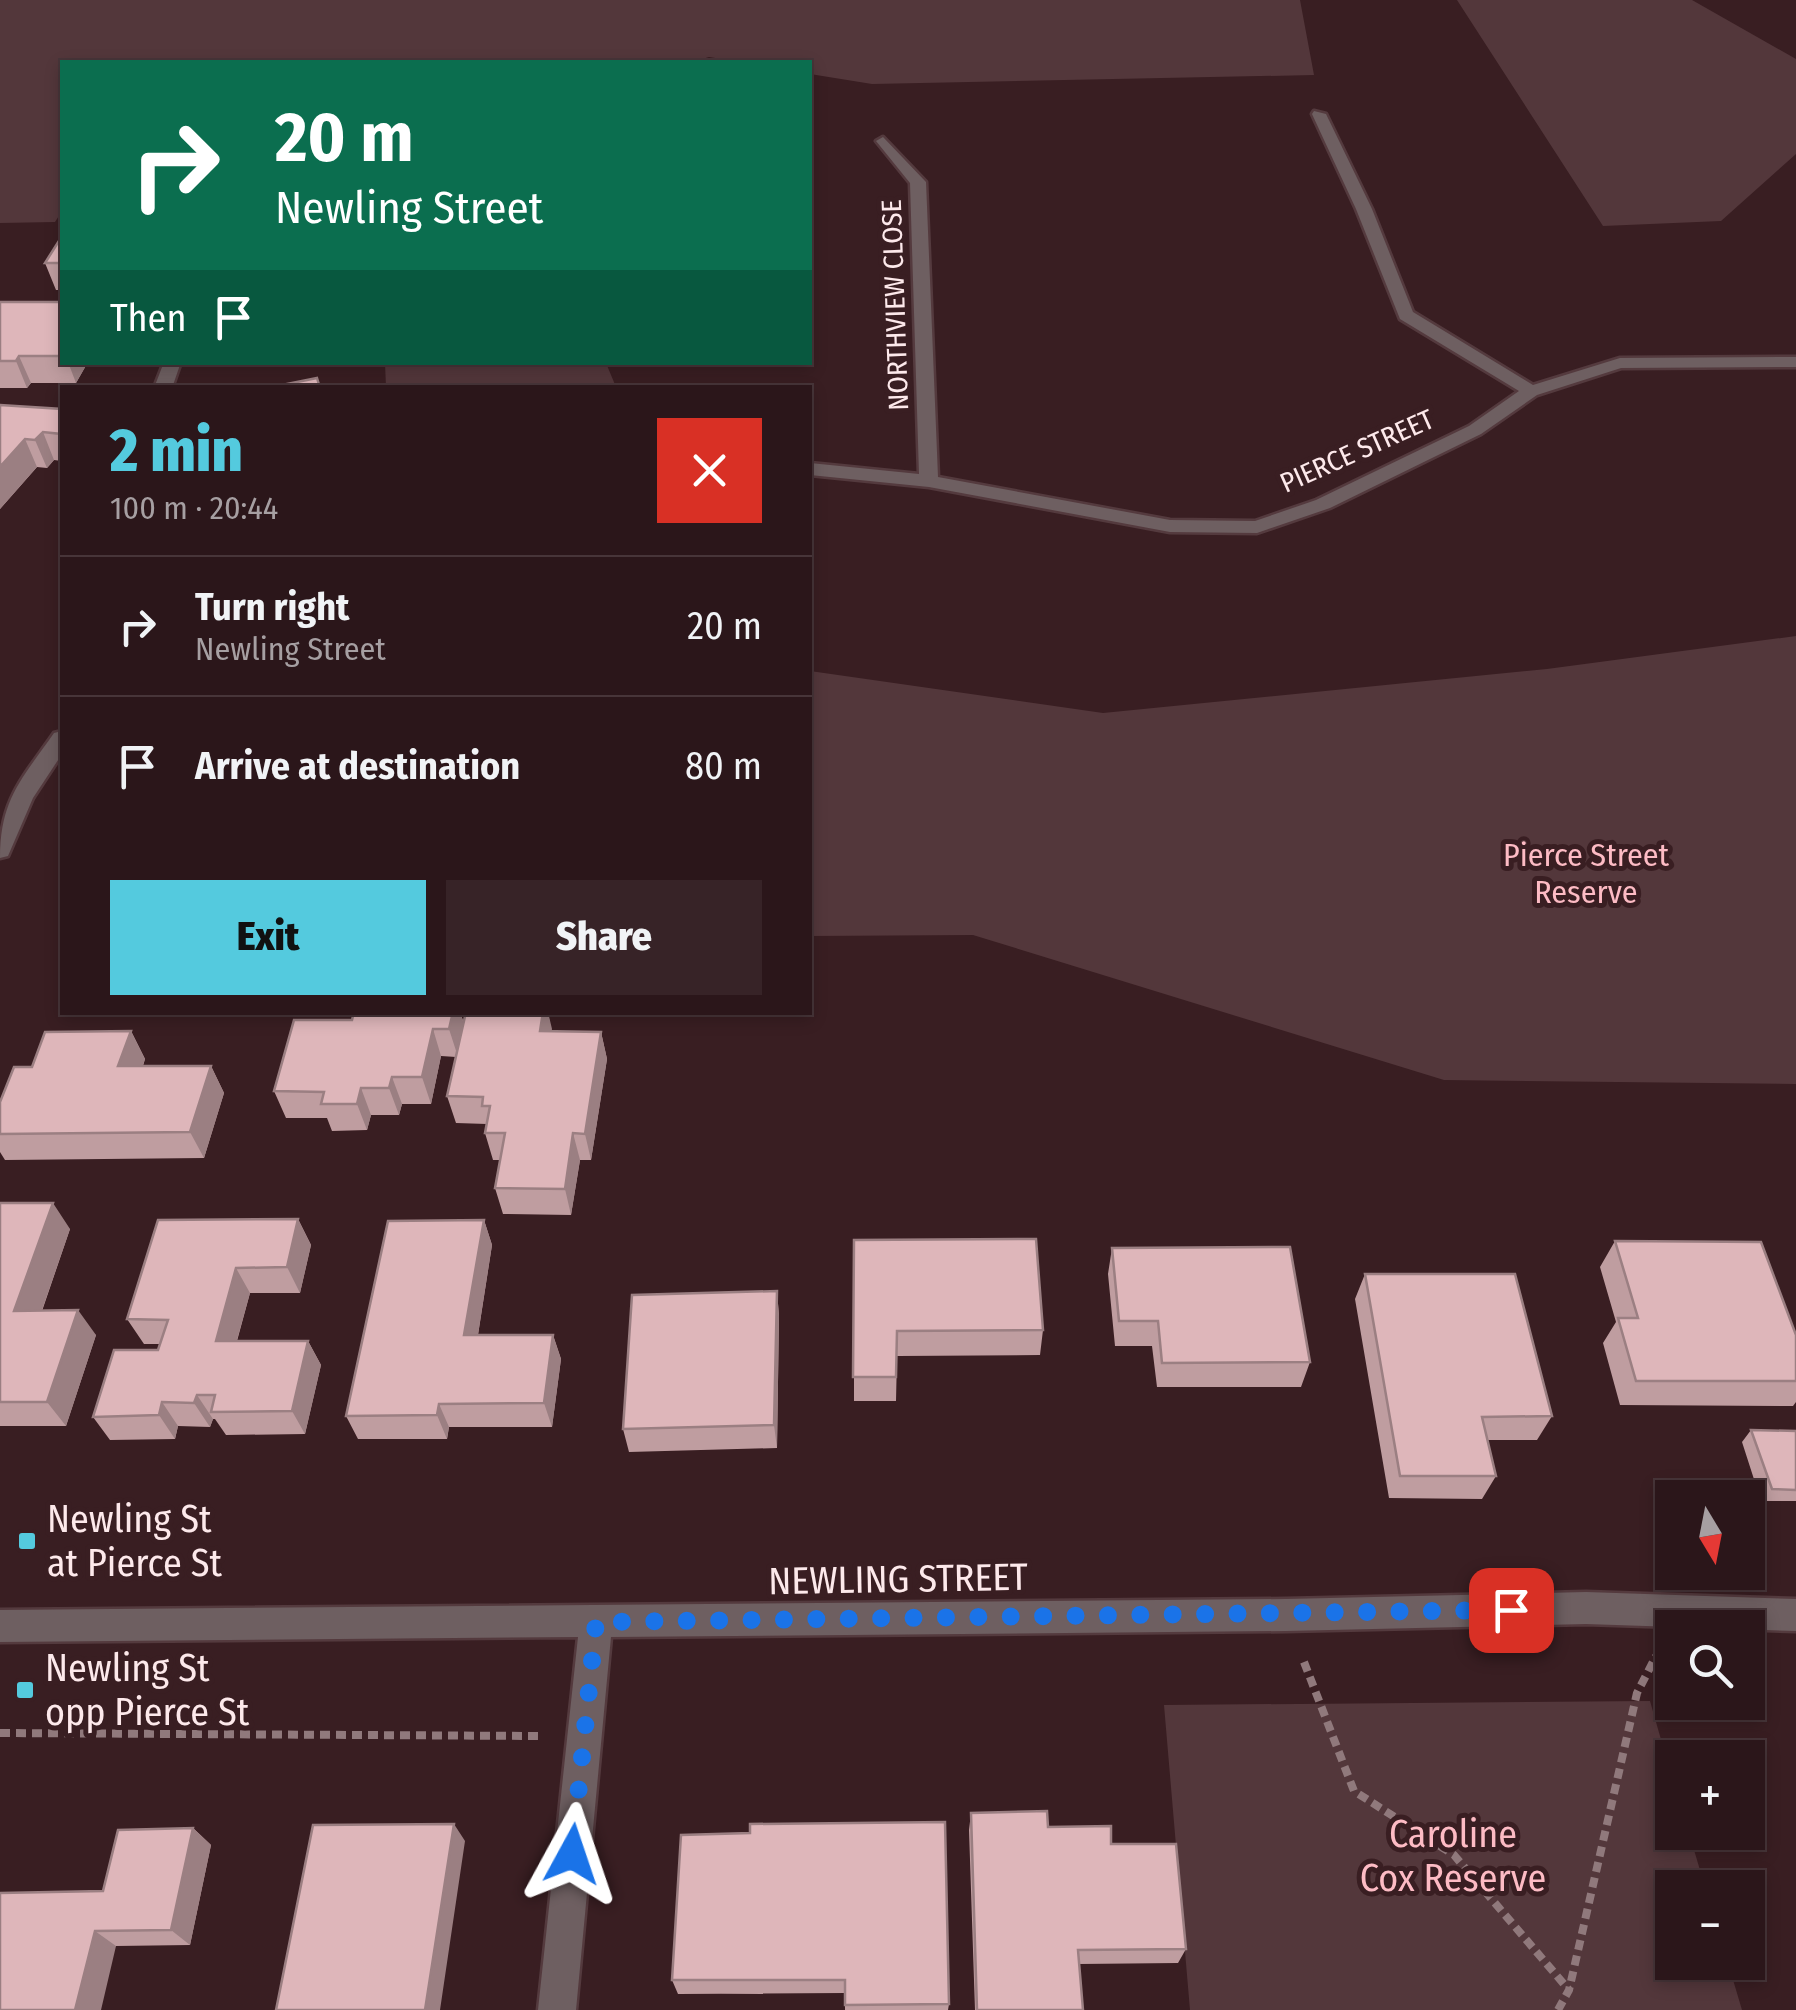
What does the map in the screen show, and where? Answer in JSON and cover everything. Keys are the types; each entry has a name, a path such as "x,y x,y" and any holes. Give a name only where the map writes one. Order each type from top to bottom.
{"street":[{"path":"1319,114 1364,209 1406,315 1532,391"},
{"name":"NORTHVIEW CLOSE","path":"883,141 918,182 929,481"},
{"name":"PIERCE STREET","path":"812,469 929,481 1170,526 1257,527 1323,504 1474,430 1532,391 1620,362 1796,362"},
{"path":"0,850 22,796 60,741"},
{"name":"NEWLING STREET","path":"0,1626 1679,1610"},
{"name":"NEWLING STREET","path":"1765,1614 1796,1615"},
{"path":"558,2010 596,1622"}],"path":[{"path":"1286,1615 1354,1791 1454,1854 1569,1990"},
{"path":"1558,2010 1569,1990 1637,1693 1655,1657"},
{"path":"0,1733 583,1736"}],"green space":[{"path":"0,0 1300,0 1314,75 872,84 812,74 812,60 60,60 60,214 55,222 0,223"},
{"path":"1457,0 1692,0 1796,59 1796,154 1721,221 1603,226"},
{"path":"385,365 607,365 615,385 386,385"},
{"name":"Pierce Street Reserve","path":"1796,636 1796,1084 1444,1080 973,935 812,936 812,671 1103,713 1547,669"},
{"name":"Caroline Cox Reserve","path":"1650,1701 1661,1740 1655,1740 1655,1850 1694,1850 1700,1870 1655,1870 1655,1980 1733,1980 1742,2010 1190,2010 1164,1705"}],"building":[{"path":"60,239 60,263 45,263"},
{"path":"0,302 60,302 60,356 19,356 16,361 0,361"},
{"path":"317,378 319,385 282,385"},
{"path":"0,405 60,409 60,434 43,432 35,440 25,439 0,467"},
{"path":"353,1015 452,1015 449,1029 433,1029 422,1077 392,1077 389,1088 361,1088 357,1104 321,1104 324,1092 274,1091 294,1020 352,1020"},
{"path":"465,1015 543,1015 540,1031 601,1032 585,1134 573,1133 565,1189 495,1188 505,1133 485,1133 490,1106 482,1106 483,1097 447,1096"},
{"path":"131,1031 118,1066 211,1066 190,1132 0,1134 0,1102 14,1067 32,1067 45,1032"},
{"path":"0,1203 53,1203 14,1311 78,1310 47,1402 0,1402"},
{"path":"298,1219 287,1267 236,1268 216,1341 308,1341 292,1411 211,1412 215,1395 197,1395 194,1403 162,1402 159,1415 93,1417 114,1350 158,1350 168,1320 127,1319 158,1220"},
{"path":"484,1220 464,1335 553,1335 544,1403 439,1404 437,1415 346,1416 388,1221"},
{"path":"1036,1239 1043,1330 897,1331 896,1377 853,1377 854,1240"},
{"path":"1615,1241 1761,1242 1796,1335 1796,1381 1636,1381 1618,1318 1638,1318"},
{"path":"1290,1247 1310,1362 1162,1363 1158,1321 1119,1321 1112,1248"},
{"path":"1365,1274 1515,1274 1552,1416 1482,1417 1496,1476 1400,1476"},
{"path":"777,1291 774,1425 623,1429 632,1295"},
{"path":"1751,1430 1796,1431 1796,1490 1772,1489"},
{"path":"1047,1811 1048,1827 1111,1826 1111,1844 1176,1844 1186,1949 1078,1950 1083,2010 977,2010 971,1813"},
{"path":"945,1822 949,2004 845,2005 845,1980 672,1980 681,1835 750,1833 750,1824"},
{"path":"454,1824 425,2010 276,2010 313,1825"},
{"path":"193,1828 171,1930 95,1931 75,2010 0,2010 0,1893 103,1891 118,1830"}],"place":[{"name":"Newling St at Pierce St","path":"27,1541"},
{"name":"Newling St opp Pierce St","path":"25,1690"}],"route":[{"path":"572,1854 596,1622 1511,1610"}]}
